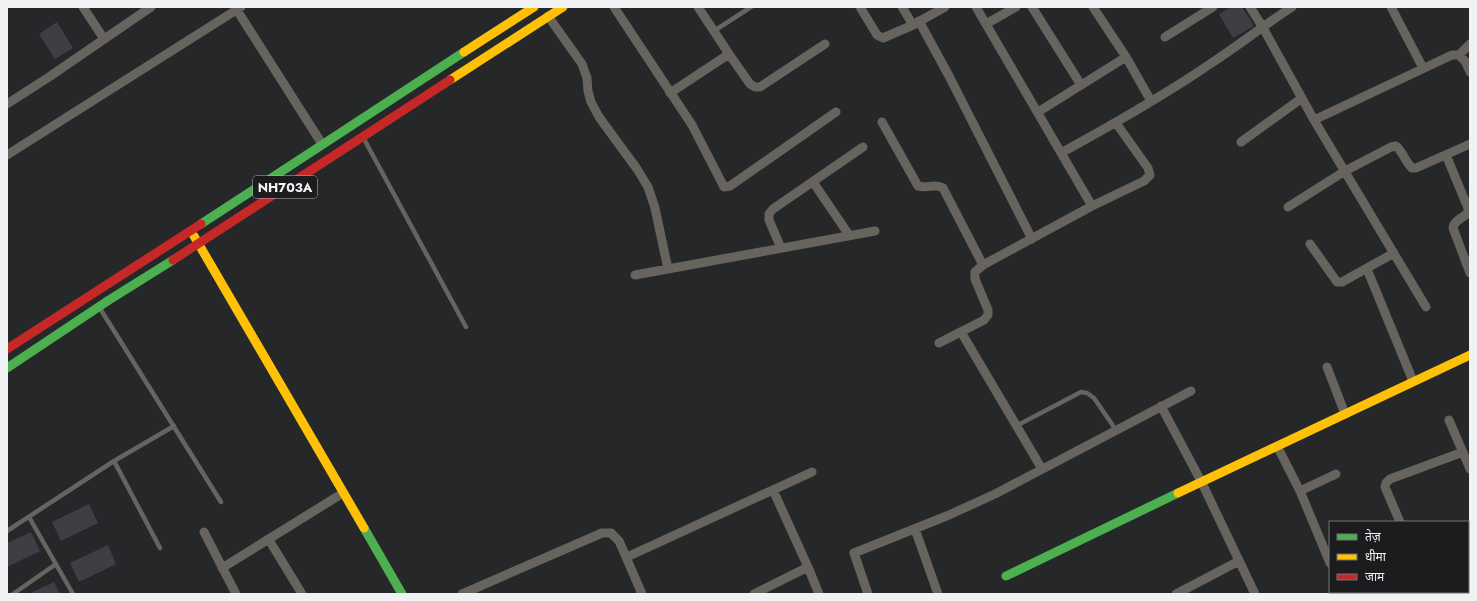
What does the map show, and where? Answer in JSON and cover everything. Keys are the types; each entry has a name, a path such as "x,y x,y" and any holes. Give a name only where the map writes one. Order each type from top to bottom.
{"main road":[{"name":"NH703A","path":"7,349 534,7"},
{"name":"NH703A","path":"7,368 109,300 199,244 563,7"},
{"path":"191,231 402,594"},
{"path":"1006,576 1470,355"}],"street":[{"path":"84,7 104,39"},
{"path":"7,104 49,78 152,7"},
{"path":"614,7 695,131 708,153 722,184 727,188 748,175 836,112"},
{"path":"698,7 750,84 755,87 760,87 825,44"},
{"path":"860,7 877,35 882,38 916,23 945,7"},
{"path":"902,7 916,23 949,76 1032,239"},
{"path":"976,7 1092,206"},
{"path":"986,24 1016,7"},
{"path":"1032,7 1081,85"},
{"path":"1093,7 1126,57 1151,102"},
{"path":"1165,37 1214,7"},
{"path":"1250,7 1314,120 1426,307"},
{"path":"1061,153 1151,102 1210,64 1262,26 1292,7"},
{"path":"1390,7 1423,68"},
{"path":"7,155 238,8 322,144"},
{"path":"548,16 582,64 587,78 591,102 599,117 637,169 648,187 655,208 668,269"},
{"path":"1459,55 1470,44"},
{"path":"670,93 729,54"},
{"path":"1314,120 1452,55 1459,55 1465,60 1470,72"},
{"path":"1038,112 1126,57"},
{"path":"1241,142 1302,98"},
{"path":"882,122 918,186 923,188 934,185 943,188 983,265"},
{"path":"939,343 984,320 988,315 988,310 975,279 975,272 983,265 1092,206 1144,181 1150,175 1148,168 1116,122"},
{"path":"1288,207 1345,171 1391,147 1396,146 1400,149 1408,164 1412,168 1416,168 1470,144"},
{"path":"781,248 769,220 769,214 863,147"},
{"path":"1446,155 1468,208 1468,213 1457,221 1453,228 1470,273"},
{"path":"813,182 849,235"},
{"path":"635,275 875,231"},
{"path":"1310,244 1337,282 1342,282 1394,253"},
{"path":"1367,269 1413,382"},
{"path":"961,332 1042,469"},
{"path":"1327,367 1345,414"},
{"path":"868,594 854,553 915,529 995,494 1190,391"},
{"path":"1161,406 1201,482 1255,594"},
{"path":"1449,420 1470,469"},
{"path":"1277,446 1300,491 1329,561"},
{"path":"1400,521 1385,487 1386,482 1390,479 1463,452"},
{"path":"627,557 812,472"},
{"path":"1300,491 1336,474"},
{"path":"773,490 819,594"},
{"path":"222,568 343,494"},
{"path":"915,529 938,594"},
{"path":"204,532 236,594"},
{"path":"462,594 602,533 611,533 619,541 642,594"},
{"path":"269,540 302,594"},
{"path":"1176,594 1240,561"},
{"path":"754,594 808,567"}],"lane":[{"path":"714,31 750,7"},
{"path":"363,136 466,327"},
{"path":"99,307 221,502"},
{"path":"1016,426 1081,392 1087,393 1094,398 1116,430"},
{"path":"7,530 114,461 174,426"},
{"path":"114,461 160,548"},
{"path":"29,517 73,594"},
{"path":"13,594 56,564"}],"building":[{"path":"1231,7 1242,7 1254,26 1233,38 1219,14"},
{"path":"57,22 73,48 55,59 39,34"},
{"path":"89,504 98,523 61,541 52,522"},
{"path":"31,532 40,551 7,567 7,543"},
{"path":"108,545 116,564 79,582 70,563"},
{"path":"54,582 60,594 28,594"}],"traffic: fast":[{"path":"201,224 464,52"},
{"path":"7,368 109,300 173,260"},
{"path":"1006,576 1178,493"},
{"path":"364,528 402,594"}],"traffic: slow":[{"path":"464,52 534,7"},
{"path":"450,80 563,7"},
{"path":"194,236 364,528"},
{"path":"1178,493 1470,355"}],"traffic: jam":[{"path":"173,260 450,80"},
{"path":"7,349 201,224"}]}
